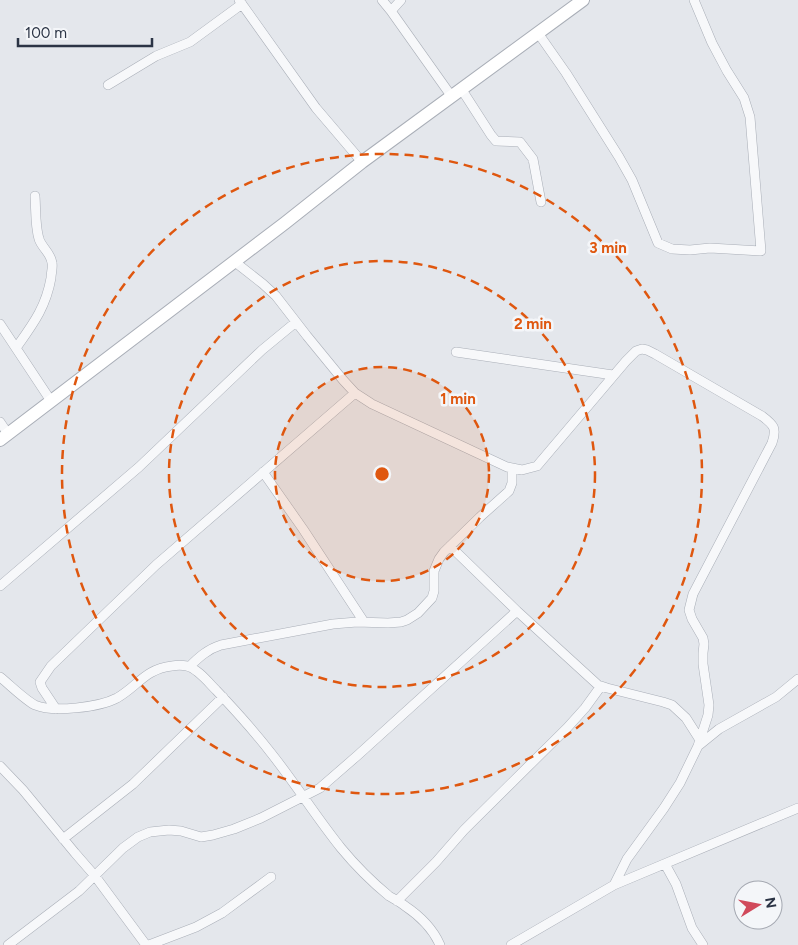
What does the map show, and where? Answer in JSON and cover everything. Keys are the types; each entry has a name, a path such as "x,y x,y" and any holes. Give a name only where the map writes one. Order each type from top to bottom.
{"street":[{"path":"382,0 496,141 520,142 526,149 533,159 540,202"},
{"path":"391,11 401,0"},
{"path":"0,422 4,437 285,224 362,162 583,0"},
{"path":"538,33 566,72 619,156 632,180 658,243 672,249 710,248 761,251 750,116 744,98 712,43 694,0"},
{"path":"108,85 156,56 190,42 240,2 316,108 362,162"},
{"path":"16,348 31,328 44,305 52,267 50,255 38,238 35,196"},
{"path":"235,262 276,296 331,366 355,393 372,404 507,467 522,470 537,466 613,375 636,351 642,349 647,350 762,416 772,425 775,432 772,444 693,594 689,610 703,638 703,664 710,705 699,743 680,782 664,808 627,859 614,885"},
{"path":"0,586 139,467 262,350 296,322"},
{"path":"0,324 51,401"},
{"path":"456,352 613,375"},
{"path":"56,709 40,682 51,666 156,565 355,393"},
{"path":"189,667 207,651 221,645 333,624 388,623 407,620 418,613 432,598 434,571 439,558 509,491 512,484 512,468"},
{"path":"263,472 303,528 364,622"},
{"path":"450,546 517,611 596,683 672,706 686,718 699,743"},
{"path":"8,945 66,902 123,848 138,837 161,830 177,830 201,837 213,835 261,818 320,788 517,611"},
{"path":"0,677 33,704 44,709 78,708 101,704 116,698 148,674 157,670 175,666 189,667 208,682 256,733 341,848 378,886 417,915 437,938 440,945"},
{"path":"699,743 719,729 776,697 798,679"},
{"path":"397,901 471,824 568,728 601,686"},
{"path":"63,839 133,784 223,697"},
{"path":"0,766 23,790 95,876 147,945 196,927 222,913 271,877"},
{"path":"511,945 614,885 798,808"},
{"path":"665,864 676,884 692,928 703,945"}]}
